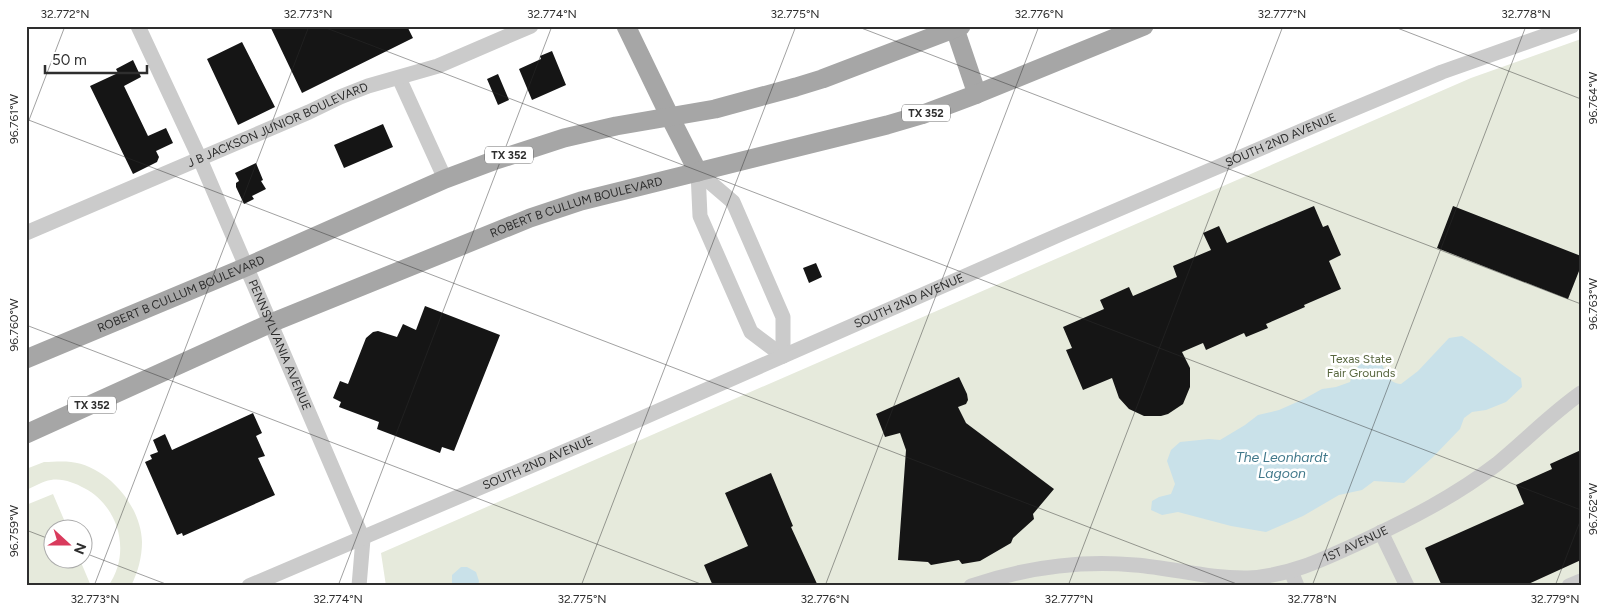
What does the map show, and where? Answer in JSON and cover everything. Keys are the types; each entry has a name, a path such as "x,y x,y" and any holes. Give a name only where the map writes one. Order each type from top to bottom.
{"main road":[{"path":"626,26 698,172"},
{"name":"ROBERT B CULLUM BOULEVARD","path":"26,434 271,323 530,218 581,200 921,115 1144,26"},
{"path":"958,27 977,94"},
{"name":"ROBERT B CULLUM BOULEVARD","path":"26,359 246,267 445,179 493,160 564,138 616,126 715,109 822,79 958,27"}],"street":[{"name":"PENNSYLVANIA AVENUE","path":"138,26 200,159 363,539 359,586"},
{"name":"J B JACKSON JUNIOR BOULEVARD","path":"26,232 200,159 340,97 368,86 438,66 531,26"},
{"name":"SOUTH 2ND AVENUE","path":"250,586 615,430 1061,234 1442,72 1572,26"},
{"path":"400,78 445,179"},
{"path":"698,172 733,202 783,317 783,356"},
{"path":"698,172 700,216 751,332 783,356"},
{"name":"1ST AVENUE","path":"971,586 1029,570 1090,564 1135,565 1220,577 1261,577 1291,571 1316,563 1446,499 1473,481 1581,393"},
{"path":"1381,532 1406,586"},
{"path":"1570,586 1581,581"}],"green space":[{"name":"Texas State Fair Grounds","path":"1581,39 1581,586 386,586 381,553 1471,78"},
{"path":"44,462 71,462 84,465 109,479 129,501 136,514 142,542 139,564 131,586 108,586 115,573 120,545 118,531 113,518 106,506 96,496 77,484 60,480 48,481 26,490 26,469"},
{"path":"53,494 64,520 42,520 42,570 84,570 91,586 26,586 26,505"}],"water":[{"name":"The Leonhardt Lagoon","path":"1462,336 1521,378 1522,387 1506,402 1486,410 1472,412 1464,418 1460,429 1404,483 1374,481 1362,490 1339,495 1303,516 1266,532 1231,526 1178,512 1162,515 1151,510 1152,501 1171,494 1175,484 1167,461 1171,450 1180,442 1209,439 1220,440 1258,415 1279,410 1322,389 1350,382 1357,367 1370,358 1381,362 1390,380 1401,384 1418,371 1449,338"},
{"path":"461,567 467,567 476,572 479,581 478,586 452,586 452,575"}],"building":[{"path":"270,26 407,26 413,38 302,93"},
{"path":"242,42 275,107 238,125 207,59"},
{"path":"552,51 566,85 532,100 519,69 541,59 540,56"},
{"path":"133,60 141,77 124,86 148,136 166,128 173,143 156,151 159,157 157,162 133,174 90,86 118,73 116,69"},
{"path":"498,74 509,100 498,105 487,79"},
{"path":"383,124 393,147 344,168 334,145"},
{"path":"256,163 263,180 261,181 266,189 252,196 254,199 244,204 236,187 236,183 239,181 235,173"},
{"path":"1314,206 1323,227 1328,225 1341,255 1329,261 1341,289 1266,324 1268,328 1246,337 1244,333 1206,350 1203,343 1182,352 1190,368 1190,387 1183,404 1168,414 1144,416 1129,409 1119,398 1112,378 1083,390 1066,350 1072,348 1063,327 1104,309 1100,300 1129,287 1133,296 1177,277 1173,266 1211,250 1203,233 1219,226 1227,243"},
{"path":"1453,206 1581,256 1581,266 1568,299 1437,248"},
{"path":"816,263 822,277 809,283 803,268"},
{"path":"425,306 500,335 454,451 442,447 440,453 377,429 379,422 339,407 341,402 333,398 340,381 348,384 366,338 373,332 378,331 397,337 403,324 416,330"},
{"path":"959,377 968,400 966,404 958,407 966,423 1054,489 1033,514 1034,519 1013,538 1011,543 980,561 962,564 959,560 931,565 928,562 898,560 906,450 900,433 885,437 876,414"},
{"path":"253,413 262,433 256,436 265,456 258,458 275,495 183,536 182,533 177,535 145,462 152,459 150,455 158,452 153,440 165,434 172,450"},
{"path":"1581,450 1581,560 1524,586 1442,586 1425,548 1524,504 1516,485 1552,469 1550,464"},
{"path":"771,473 793,526 791,527 818,586 713,586 704,565 748,546 725,493"}]}
